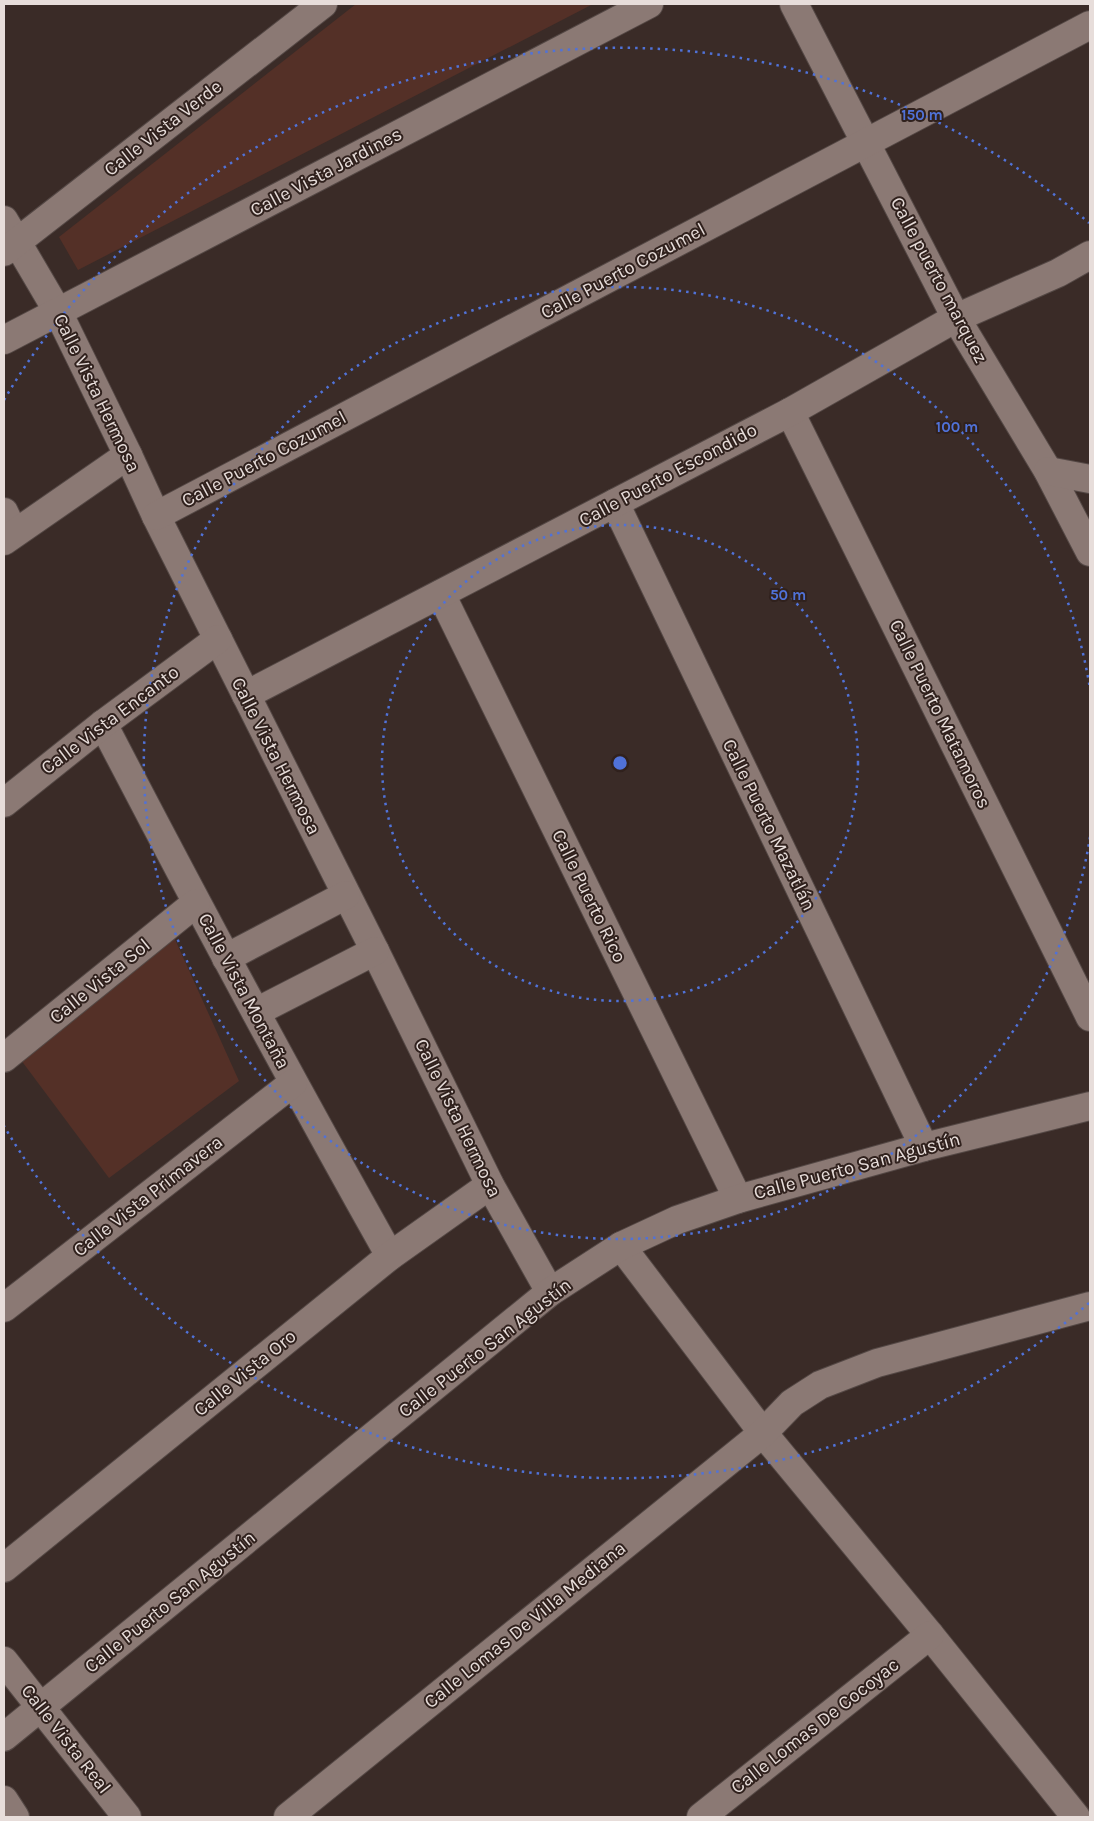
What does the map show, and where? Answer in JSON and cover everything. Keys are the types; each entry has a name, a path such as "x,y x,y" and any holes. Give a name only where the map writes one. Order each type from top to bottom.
{"street":[{"name":"Calle Vista Verde","path":"8,238 323,4"},
{"name":"Calle Vista Jardines","path":"4,340 649,4"},
{"name":"Calle puerto marquez","path":"794,4 956,318 1048,471 1090,552"},
{"name":"Calle Puerto Cozumel","path":"156,516 1090,25"},
{"name":"Calle Vista Hermosa","path":"8,238 58,312 156,516 375,951 490,1185 550,1292"},
{"name":"Calle Puerto Escondido","path":"246,695 790,412 956,318 1058,273 1090,255"},
{"path":"1058,273 1090,279"},
{"name":"Calle Puerto Matamoros","path":"790,412 1090,1017"},
{"path":"7,528 128,455"},
{"path":"1048,471 1090,479"},
{"name":"Calle Puerto Mazatlán","path":"615,503 924,1147"},
{"name":"Calle Puerto Rico","path":"441,594 738,1199"},
{"name":"Calle Vista Encanto","path":"4,803 103,724 218,639"},
{"name":"Calle Vista Montaña","path":"103,724 196,904 390,1256"},
{"path":"226,958 346,895"},
{"name":"Calle Vista Sol","path":"4,1058 196,904"},
{"path":"256,1012 375,951"},
{"name":"Calle Vista Primavera","path":"4,1308 293,1083"},
{"name":"Calle Puerto San Agustín","path":"4,1737 550,1292 622,1246 677,1220 738,1199 924,1147 1090,1106"},
{"name":"Calle Vista Oro","path":"4,1568 390,1256 490,1185"},
{"path":"622,1246 763,1433 930,1635 1076,1817"},
{"name":"Calle Lomas De Villa Mediana","path":"288,1817 763,1433 792,1403 820,1385 877,1363 1090,1306"},
{"name":"Calle Lomas De Cocoyac","path":"701,1817 930,1635"},
{"name":"Calle Vista Real","path":"4,1661 127,1817"},
{"path":"4,1800 15,1817"}],"shaded area":[{"path":"356,4 593,4 78,270 59,237"},
{"path":"173,935 239,1081 109,1178 18,1056"}]}
